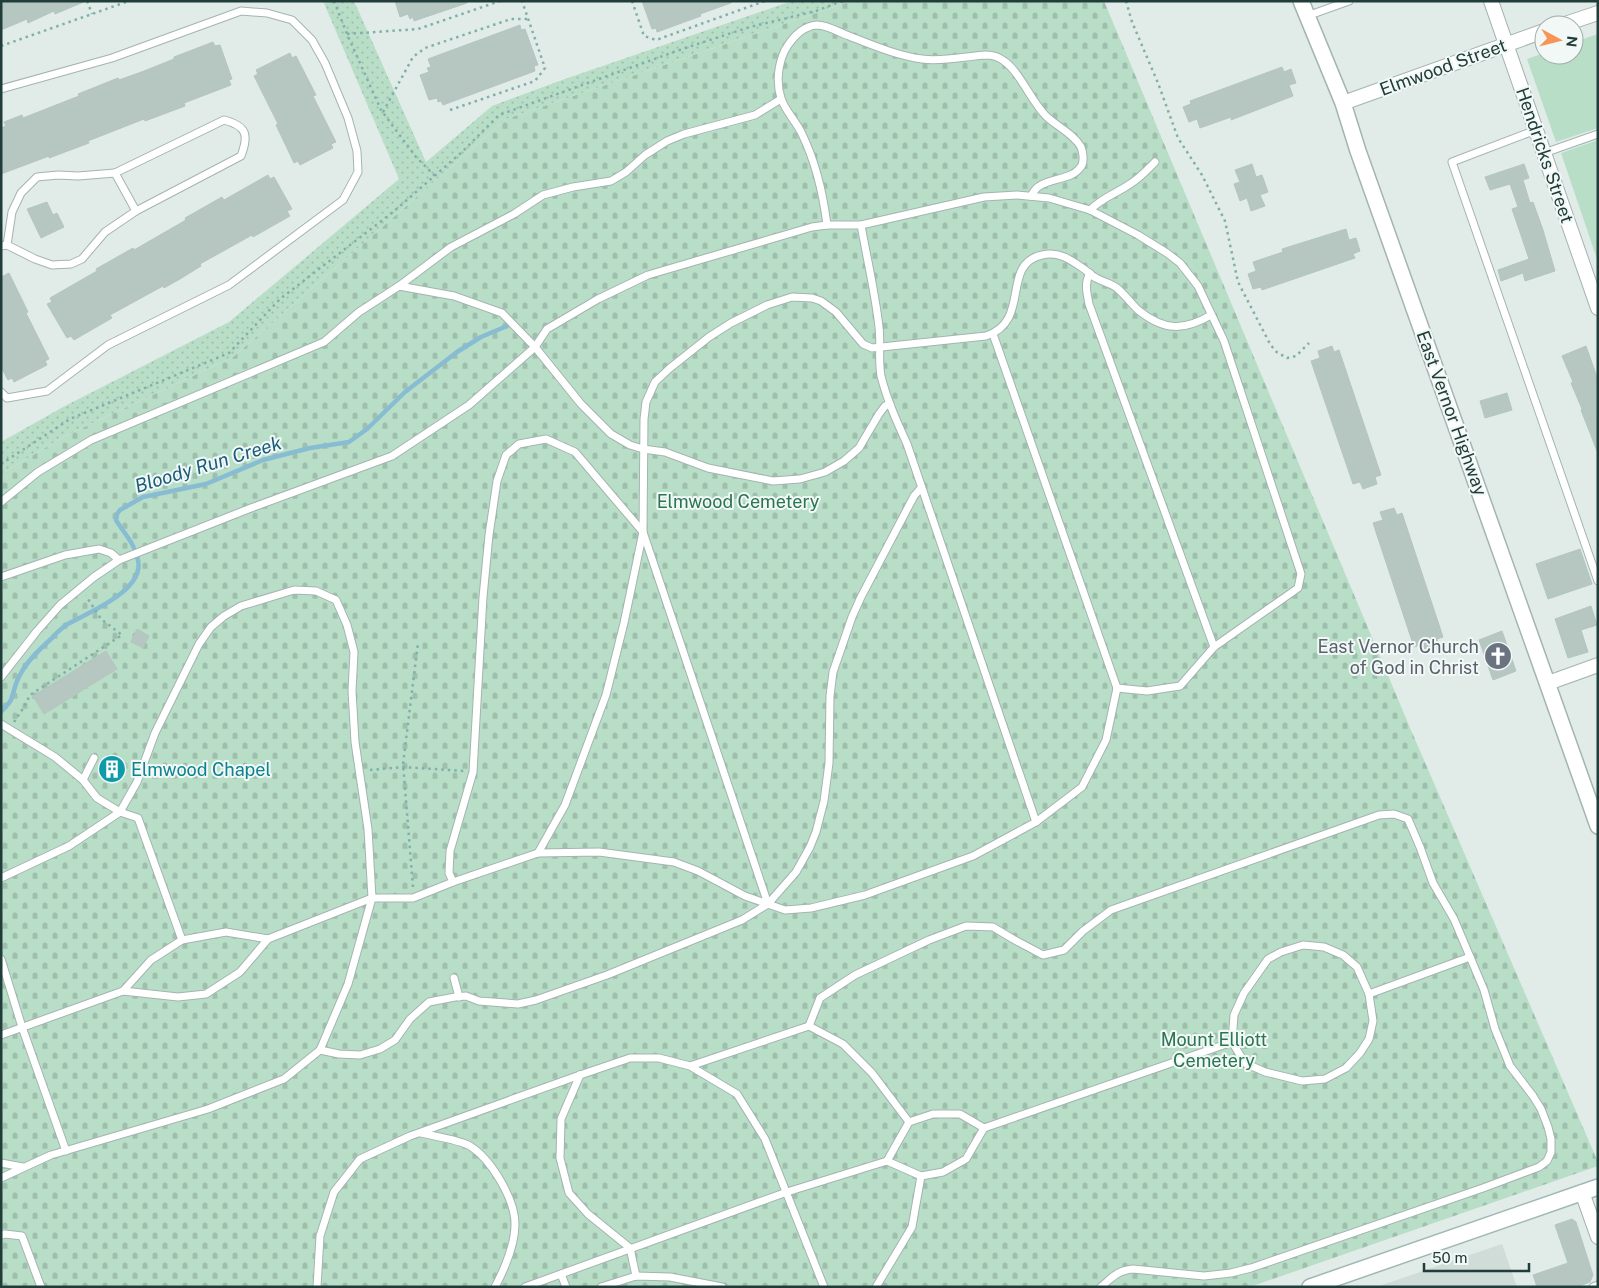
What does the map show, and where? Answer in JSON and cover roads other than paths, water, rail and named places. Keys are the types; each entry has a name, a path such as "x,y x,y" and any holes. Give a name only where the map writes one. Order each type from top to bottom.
{"street":[{"name":"East Vernor Highway","path":"1301,1 1343,103 1359,154 1598,826"},
{"name":"Hendricks Street","path":"1491,1 1598,308"},
{"path":"1584,18 1598,13"},
{"name":"Elmwood Street","path":"1343,103 1534,34"},
{"path":"1548,683 1598,665"},
{"path":"1310,1287 1598,1187"},
{"path":"1582,1192 1598,1237"}],"lane":[{"path":"1307,16 1349,1"},
{"path":"1,90 112,58 241,11 267,13 292,20 312,40 317,48 348,118 356,151 358,172 343,200 229,285 108,345 47,391 7,398 1,392"},
{"path":"827,225 814,161 802,133 781,99 778,77 784,52 795,36 808,27 816,25 824,26 902,55 923,60 993,55 1010,66 1037,106 1077,142 1083,153 1083,160 1078,171 1066,177 1046,182 1030,196"},
{"path":"1,502 38,472 91,440 324,342 359,312 399,286 450,246 514,214 543,195 611,181 626,172 645,155 666,141 755,114 781,99"},
{"path":"224,120 242,128 246,135 242,156 136,211 105,232 82,258 71,264 52,266 4,246 12,212 21,192 38,177 58,174 78,176 115,173 224,120"},
{"path":"1536,130 1452,162 1598,581"},
{"path":"1544,153 1598,134"},
{"path":"1090,210 1104,198 1130,184 1154,162"},
{"path":"115,173 136,211"},
{"path":"1,677 60,605 94,577 119,560 392,456 469,405 535,347 547,329 598,299 648,275 812,227 861,225 1000,195 1049,198 1090,210 1138,235 1180,263 1198,286 1224,341 1301,574 1298,588 1214,647 1180,686 1147,691 1117,688"},
{"path":"861,225 877,312 880,347 879,362 882,377 890,404 907,444 1036,822"},
{"path":"538,853 565,805 606,695 624,623 643,532 643,449 646,402 655,382 670,368 709,337 738,319 767,304 792,297 812,298 821,301 836,312 863,344 872,348 993,334 1004,326 1013,309 1019,276 1027,263 1031,259 1044,255 1057,254 1070,260 1115,287 1138,310 1162,324 1176,327 1190,326 1211,315"},
{"path":"1090,273 1086,279 1089,304 1214,647"},
{"path":"399,286 454,296 502,313 535,347 595,419 617,438 630,445 665,452 708,468 773,481 815,476 834,468 852,455 865,439 882,410 890,404"},
{"path":"1,1035 123,991 178,998 206,994 240,972 268,939 372,898 414,898 453,882 538,853 599,852 674,862 698,871 746,896 785,910 803,910 865,895 973,856 1036,822 1082,787 1106,740 1117,688 993,334"},
{"path":"453,882 449,873 450,851 473,772 482,597 488,535 497,481 506,455 519,444 546,439 575,452 643,532 768,904"},
{"path":"320,1050 360,1056 380,1049 395,1040 410,1019 429,1002 466,996 479,1001 518,1004 536,1000 607,975 742,920 768,904 796,872 816,832 824,802 829,763 830,696 833,672 852,617 873,572 914,496 921,488"},
{"path":"1,577 66,555 99,549 111,553 119,560"},
{"path":"1,878 69,846 120,812 137,782 155,733 200,644 211,627 224,616 241,606 294,590 316,591 336,600 347,625 354,652 352,691 355,742 368,829 372,898 348,984 320,1050 284,1079 208,1110 51,1155 1,1178"},
{"path":"4,726 55,758 83,780 97,798 120,812 138,818 182,940"},
{"path":"83,780 94,758"},
{"path":"809,1026 820,998 855,975 929,940 966,926 993,927 1043,955 1064,950 1082,931 1111,910 1379,815 1394,814 1408,819 1433,882 1454,919 1484,990 1510,1066 1537,1103 1548,1127 1551,1152 1547,1161 1539,1167 1483,1188 1251,1268 1231,1273 1204,1276 1133,1269 1119,1272 1101,1287"},
{"path":"123,991 151,960 182,940 226,932 268,939"},
{"path":"1303,945 1324,947 1342,955 1357,967 1369,994 1373,1021 1369,1039 1360,1053 1346,1068 1325,1080 1302,1081 1266,1072 1245,1063 1232,1042 1234,1015 1244,992 1268,959 1281,952 1303,945"},
{"path":"1369,994 1470,957"},
{"path":"1,959 22,1027 66,1151"},
{"path":"454,978 459,997"},
{"path":"690,1066 809,1026 843,1044 872,1073 908,1122"},
{"path":"525,1287 787,1192 887,1161 920,1176 943,1172 966,1159 984,1128 1232,1042"},
{"path":"317,1287 320,1236 334,1192 360,1159 420,1133 630,1058 659,1058 690,1066 737,1094 765,1139 824,1287"},
{"path":"580,1075 561,1119 560,1158 569,1193 588,1214 630,1248 636,1276"},
{"path":"887,1161 908,1122 933,1114 960,1114 984,1128"},
{"path":"420,1133 469,1145 488,1160 509,1198 515,1224 511,1247 504,1269 495,1287"},
{"path":"1,1164 23,1167"},
{"path":"876,1287 912,1227 920,1176"},
{"path":"1,1235 22,1236 41,1287"},
{"path":"561,1274 566,1287"},
{"path":"601,1287 636,1276 670,1277 722,1287"},
{"path":"1593,1287 1598,1285"}],"waterway":[{"name":"Bloody Run Creek","path":"1,712 11,700 23,670 38,651 66,625 112,600 133,582 138,571 137,554 116,520 120,510 143,497 206,484 263,460 310,448 349,442 367,429 405,392 457,352 481,337 507,326"}],"place":[{"name":"East Vernor Church of God in Christ","path":"1498,656"},
{"name":"Elmwood Chapel","path":"112,769"}],"park label":[{"name":"Elmwood Cemetery","path":"738,501"},
{"name":"Mount Elliott Cemetery","path":"1214,1049"}]}
